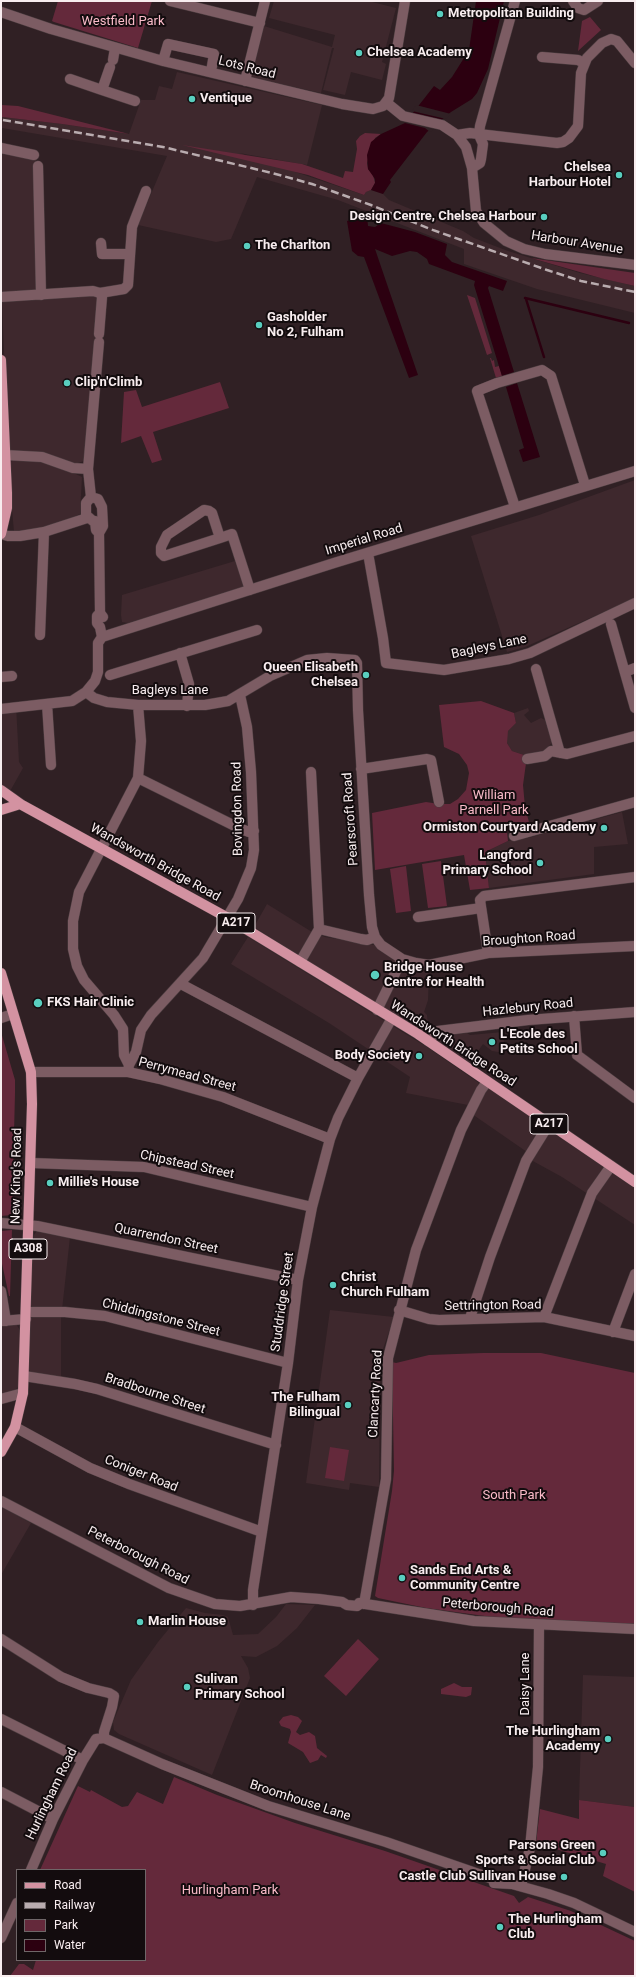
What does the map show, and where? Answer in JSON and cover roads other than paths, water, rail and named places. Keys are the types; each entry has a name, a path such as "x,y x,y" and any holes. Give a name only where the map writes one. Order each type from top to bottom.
{"main road":[{"path":"1,360 7,508 1,534"},
{"path":"1,790 20,805"},
{"name":"A217","path":"1,799 20,805"},
{"path":"1,810 20,805"},
{"name":"Wandsworth Bridge Road","path":"20,805 228,918 392,1018 635,1182"},
{"name":"New King's Road","path":"1,973 31,1072 31,1163 24,1393 15,1428 1,1452"}],"street":[{"path":"170,1 260,23"},
{"path":"245,81 265,1"},
{"path":"472,168 481,159 483,144 479,135 515,1"},
{"path":"573,1 578,8 584,10 598,1"},
{"path":"403,2 387,102 406,117 447,127 457,135 462,133 557,143 569,138 578,126 581,73 584,63 593,51 602,43 611,39 618,41 635,63"},
{"name":"Lots Road","path":"1,12 115,48 245,81 363,108 379,108 387,102"},
{"path":"163,61 168,44 207,52 214,54 211,72"},
{"path":"102,90 112,64 115,48"},
{"path":"542,57 578,60 584,63"},
{"path":"70,79 135,101"},
{"name":"Harbour Avenue","path":"457,135 466,147 472,168 476,211 484,223 506,241 524,249 545,254 635,265"},
{"path":"1,148 34,156"},
{"path":"38,166 40,295"},
{"path":"1,298 93,292 100,293 124,289 128,285 132,227 146,191"},
{"path":"101,242 102,254 130,254"},
{"path":"1,709 72,701 86,692 94,681 98,672 98,643 102,637 100,626 103,623 103,616 100,613 99,533 96,530 95,519 86,503 91,497 88,469 102,297 100,293"},
{"path":"515,507 477,390 542,370 547,372 551,376 585,485"},
{"path":"5,455 42,456 73,468 88,469"},
{"name":"Imperial Road","path":"102,637 585,485 635,471"},
{"path":"1,534 8,536 20,536 44,532 95,519 103,512 100,502 91,497"},
{"path":"220,538 212,514 209,511 204,510 167,535 161,547 161,553 164,556 220,538 232,534 250,590"},
{"path":"40,635 44,532"},
{"name":"Bagleys Lane","path":"368,553 377,600 386,663 444,670 509,659 530,653 635,603"},
{"path":"611,624 630,670 635,708"},
{"path":"110,674 257,630"},
{"path":"180,653 189,684 187,706"},
{"name":"Bagleys Lane","path":"86,692 98,700 138,705 205,705 228,701 270,676 306,660 341,658 356,660 358,663"},
{"name":"Pearscroft Road","path":"358,663 358,710 361,769 369,895 372,927 375,937"},
{"path":"536,669 560,753"},
{"path":"1,676 12,676"},
{"name":"Bovingdon Road","path":"141,1030 152,1015 203,958 228,918 245,886 251,868 254,850 254,832 247,727 240,695"},
{"path":"46,704 51,765"},
{"path":"129,1069 124,1055 123,1029 114,1015 84,980 77,966 73,949 73,921 80,892 101,848 138,778 141,741 138,705"},
{"path":"527,759 545,756 551,751 567,754 635,736"},
{"path":"361,769 427,759 431,760 439,802"},
{"path":"300,962 319,929 311,772"},
{"path":"138,778 239,828 249,832 254,832"},
{"path":"514,836 635,802"},
{"path":"488,952 481,904 484,896 635,877"},
{"path":"418,917 481,904"},
{"path":"319,929 367,940 375,937 381,945 402,959 377,1010"},
{"name":"Broughton Road","path":"402,959 416,964 429,965 488,952 635,946"},
{"path":"181,984 358,1078"},
{"name":"Hazlebury Road","path":"428,1041 438,1030 574,1016 635,1012"},
{"path":"1,1018 13,1014"},
{"path":"574,1016 576,1055 635,1098"},
{"name":"Studdridge Street","path":"253,1605 253,1590 288,1363 298,1280 312,1207 330,1139 358,1078 392,1018"},
{"path":"123,1029 141,1030 136,1052 129,1069"},
{"name":"Perrymead Street","path":"31,1072 129,1069 223,1097 330,1139"},
{"name":"Clancarty Road","path":"362,1604 386,1480 387,1364 399,1310 416,1250 461,1130 487,1082"},
{"path":"470,1318 490,1257 526,1161 549,1124"},
{"name":"Chipstead Street","path":"31,1163 144,1167 312,1207"},
{"path":"544,1317 592,1193 611,1166"},
{"name":"Quarrendon Street","path":"1,1223 29,1224 298,1280"},
{"path":"613,1332 635,1274"},
{"path":"1,1291 4,1321"},
{"name":"Settrington Road","path":"399,1310 429,1319 544,1317 635,1336"},
{"name":"Chiddingstone Street","path":"4,1321 26,1316 65,1312 105,1316 288,1363"},
{"name":"Bradbourne Street","path":"24,1376 97,1389 276,1445"},
{"path":"1,1399 24,1393"},
{"name":"Coniger Road","path":"15,1428 78,1462 122,1482 262,1532"},
{"name":"Peterborough Road","path":"1,1501 23,1514 104,1553 131,1569 189,1596 227,1606 253,1605 291,1597 342,1602 348,1601 474,1621 635,1629"},
{"name":"Daisy Lane","path":"520,1886 530,1848 538,1767 539,1625"},
{"path":"1,1640 61,1677 88,1688 109,1693 114,1696 104,1732 104,1738"},
{"path":"1,1719 83,1760"},
{"name":"Broomhouse Lane","path":"104,1738 169,1767 268,1806 386,1842 492,1879 496,1877 502,1879 503,1882 574,1903 635,1932"},
{"name":"Hurlingham Road","path":"31,1869 52,1819 83,1760 96,1739 104,1738"},
{"path":"1,1792 52,1819"},
{"path":"1,1938 16,1905"}],"water":[{"path":"476,1 504,1 488,69 477,93 472,99 451,112 427,132 390,180 391,182 383,194 371,190 375,183 375,179 368,169 367,155 371,142 381,134 405,123 434,86 440,90 452,77 469,50"},
{"path":"360,213 367,215 368,226 375,227 381,223 415,232 447,244 445,255 452,262 507,281 503,291 489,286 488,288 514,372 502,376 474,285 475,281 429,264 427,259 417,252 410,251 392,256 375,249 418,375 409,378 364,257 358,256 352,251 347,221 357,218"},
{"path":"517,383 540,457 523,462 519,450 524,448 506,387"}],"waterway":[{"path":"525,298 629,323"},
{"path":"526,299 544,357"}],"railway":[{"path":"3,120 163,147 272,173 312,184 371,205 430,229 547,270 581,281 635,292"}],"place":[{"name":"Metropolitan Building","path":"440,14"},
{"name":"Chelsea Academy","path":"359,53"},
{"name":"Ventique","path":"192,99"},
{"name":"Chelsea Harbour Hotel","path":"619,175"},
{"name":"Design Centre, Chelsea Harbour","path":"544,217"},
{"name":"The Charlton","path":"247,246"},
{"name":"Gasholder No 2, Fulham","path":"259,325"},
{"name":"Clip'n'Climb","path":"67,383"},
{"name":"Queen Elisabeth Chelsea","path":"366,675"},
{"name":"Ormiston Courtyard Academy","path":"604,828"},
{"name":"Langford Primary School","path":"540,863"},
{"name":"Bridge House Centre for Health","path":"375,975"},
{"name":"FKS Hair Clinic","path":"38,1003"},
{"name":"L'Ecole des Petits School","path":"492,1042"},
{"name":"Body Society","path":"419,1056"},
{"name":"Millie's House","path":"50,1183"},
{"name":"Christ Church Fulham","path":"333,1285"},
{"name":"The Fulham Bilingual","path":"348,1405"},
{"name":"Sands End Arts & Community Centre","path":"402,1578"},
{"name":"Marlin House","path":"140,1622"},
{"name":"Sulivan Primary School","path":"187,1687"},
{"name":"The Hurlingham Academy","path":"608,1739"},
{"name":"Parsons Green Sports & Social Club","path":"603,1853"},
{"name":"Castle Club Sullivan House","path":"564,1877"},
{"name":"The Hurlingham Club","path":"500,1927"}],"park label":[{"name":"Westfield Park","path":"123,22"},
{"name":"William Parnell Park","path":"494,804"},
{"name":"South Park","path":"514,1496"},
{"name":"Hurlingham Park","path":"230,1891"}]}
